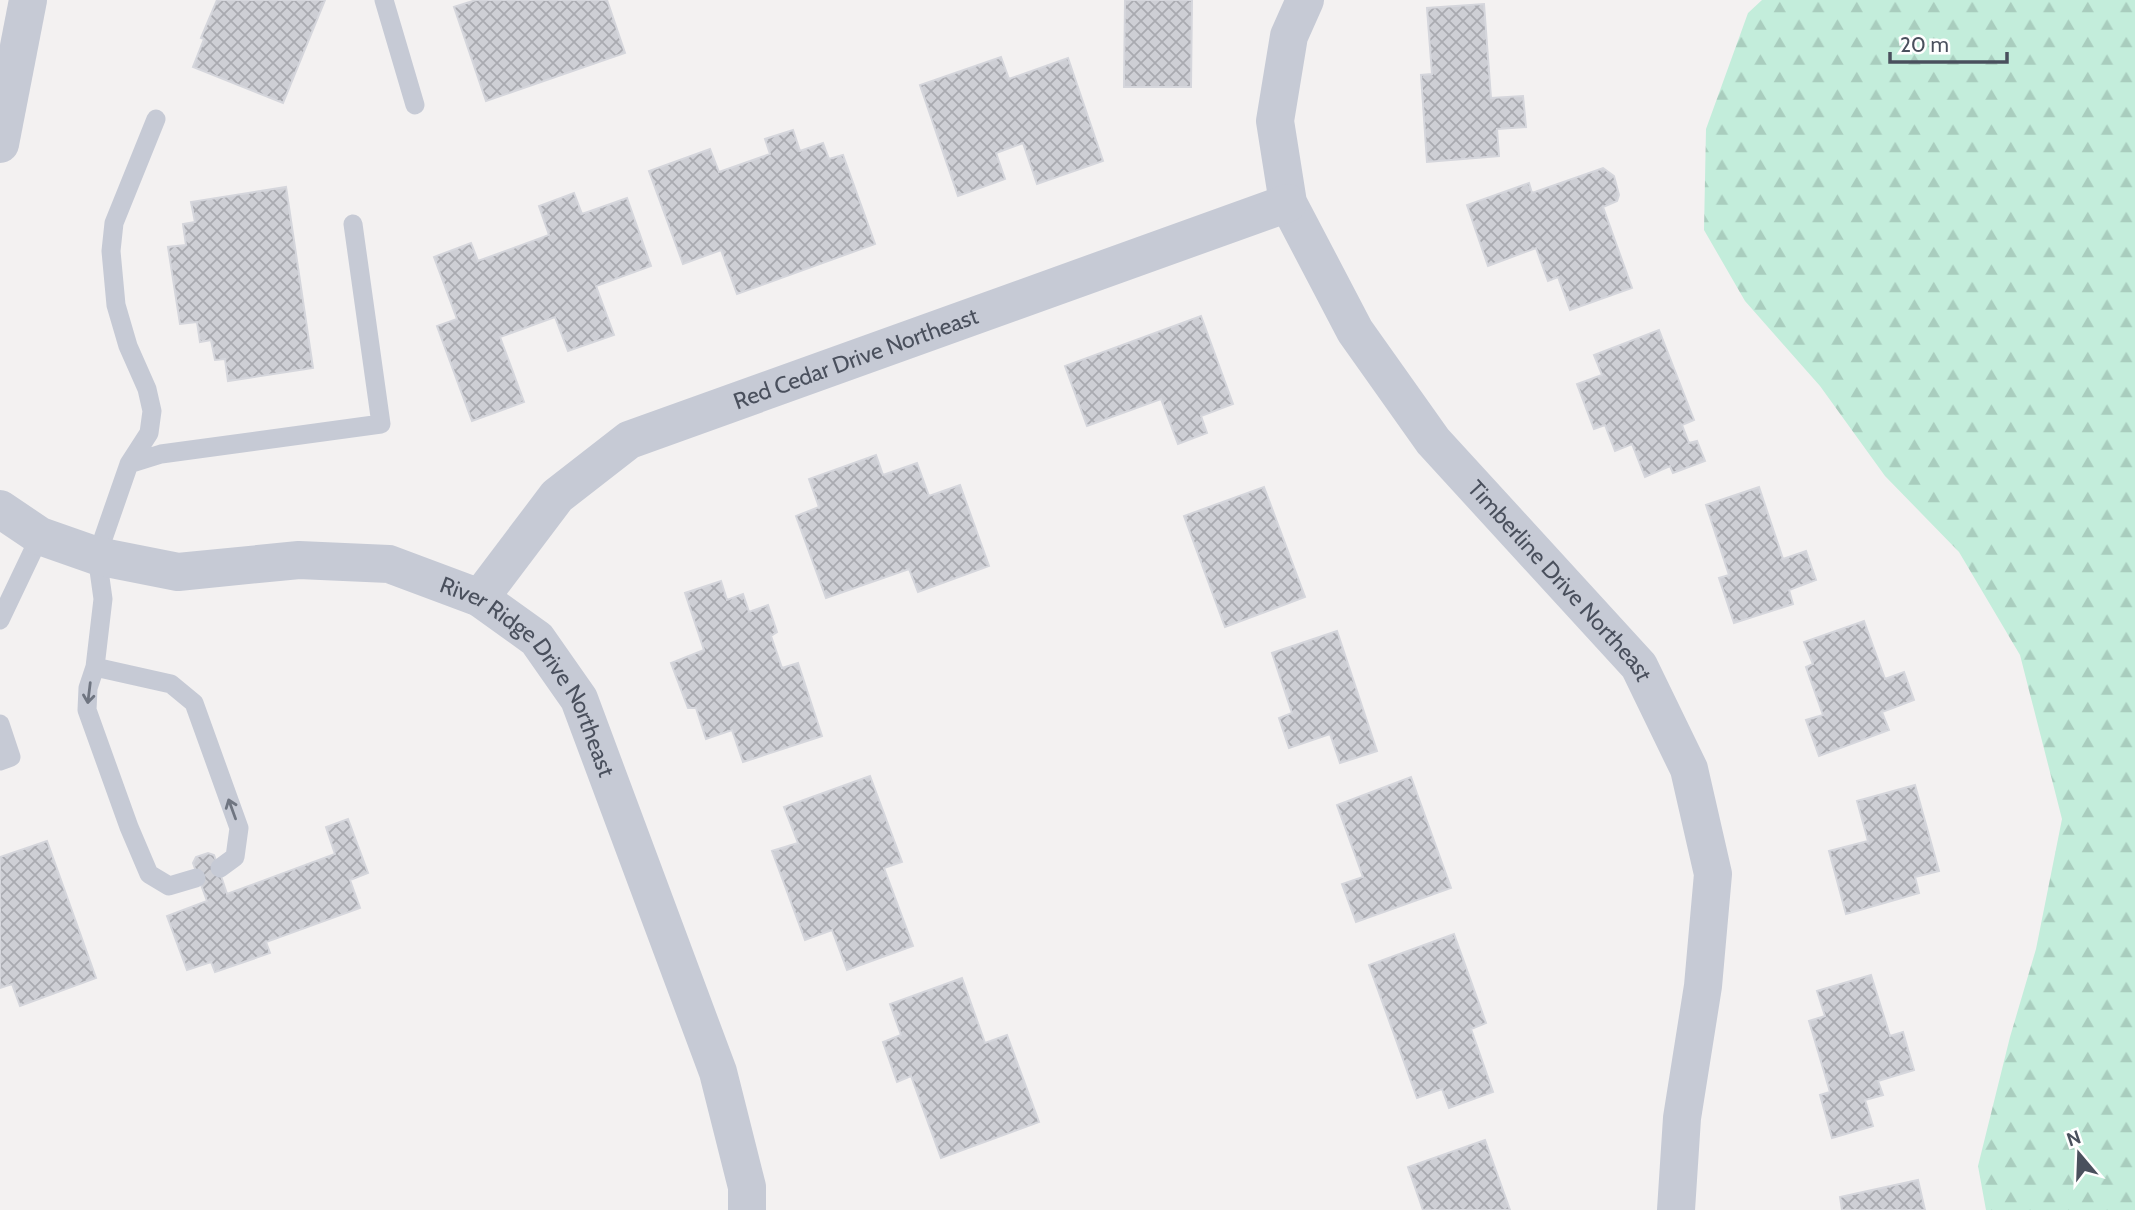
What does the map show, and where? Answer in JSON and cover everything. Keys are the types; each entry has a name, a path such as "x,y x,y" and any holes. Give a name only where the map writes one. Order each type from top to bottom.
{"street":[{"path":"0,144 28,0"},
{"name":"Timberline Drive Northeast","path":"1305,0 1289,36 1275,121 1288,203 1355,331 1378,364 1433,441 1639,666 1689,769 1713,874 1703,986 1682,1118 1676,1210"},
{"name":"Red Cedar Drive Northeast","path":"480,598 557,496 629,440 1288,203"},
{"name":"River Ridge Drive Northeast","path":"0,509 40,536 97,556 178,572 299,560 389,564 480,598 537,639 579,699 718,1072 747,1187 747,1210"}],"lane":[{"path":"384,0 415,105"},
{"path":"156,119 114,223 111,251 116,305 128,346 147,388 152,411 149,433 129,464 97,556 103,599 95,667 88,688 87,710 149,874 169,886 196,877"},
{"path":"129,464 161,454 381,425 353,224"},
{"path":"0,620 40,536"},
{"path":"95,667 171,684 194,704 239,828 235,857 220,868"},
{"path":"0,724 11,758 0,761"}],"green space":[{"path":"1762,0 2135,0 2135,1210 1986,1210 1978,1166 2010,1037 2036,949 2062,819 2020,655 1959,552 1885,476 1820,386 1745,301 1704,230 1706,129 1748,13"}],"building":[{"path":"217,0 325,0 283,103 193,67 204,39 201,38"},
{"path":"476,0 607,0 625,53 486,101 454,7"},
{"path":"1125,0 1192,0 1191,87 1124,87"},
{"path":"1484,4 1491,98 1523,96 1526,127 1497,129 1499,156 1427,162 1421,75 1432,74 1427,8"},
{"path":"1001,57 1009,79 1068,58 1103,161 1037,184 1023,143 996,153 1005,179 958,196 920,85"},
{"path":"793,130 800,151 823,143 829,159 843,155 875,244 737,294 721,250 683,264 649,171 710,149 719,172 770,154 765,139"},
{"path":"1603,168 1614,176 1619,195 1617,201 1603,207 1632,288 1570,310 1558,277 1548,281 1536,248 1488,266 1467,205 1529,183 1532,193"},
{"path":"286,187 313,368 228,381 225,359 215,360 211,340 200,342 197,322 180,324 168,247 186,245 183,224 195,222 191,202"},
{"path":"574,193 582,214 627,198 651,266 596,286 614,335 568,351 555,317 500,337 524,402 472,421 437,326 457,319 434,257 471,243 478,261 549,235 539,206"},
{"path":"1201,316 1233,404 1201,416 1207,433 1178,444 1161,399 1087,426 1065,366"},
{"path":"1659,330 1694,420 1682,425 1689,443 1697,441 1705,461 1673,473 1670,466 1645,477 1632,444 1615,451 1605,425 1594,429 1577,384 1602,375 1594,355"},
{"path":"876,455 883,475 917,463 929,496 960,485 989,566 918,592 909,569 826,598 796,516 819,507 809,479"},
{"path":"1264,487 1305,597 1225,627 1184,516"},
{"path":"1759,487 1783,559 1806,551 1816,580 1789,590 1793,604 1734,623 1719,578 1729,575 1706,505"},
{"path":"721,581 727,600 743,594 749,612 768,605 777,632 771,636 782,668 798,663 822,736 743,762 732,730 706,739 696,708 688,708 671,663 704,650 685,593"},
{"path":"1864,621 1885,679 1904,672 1914,700 1882,712 1889,730 1819,756 1806,720 1823,715 1806,667 1813,664 1804,642"},
{"path":"1337,631 1377,751 1340,763 1330,734 1289,748 1279,718 1292,713 1272,653"},
{"path":"870,776 902,862 884,868 913,946 847,970 832,930 805,940 772,851 798,843 784,807"},
{"path":"1411,777 1451,888 1356,922 1342,884 1363,877 1337,805"},
{"path":"1915,785 1939,871 1915,877 1919,893 1846,914 1829,851 1868,841 1857,801"},
{"path":"348,819 368,873 350,880 360,908 266,942 270,953 215,972 211,962 187,970 167,916 207,901 193,863 196,857 208,853 214,855 227,894 335,854 326,827"},
{"path":"47,841 96,978 20,1006 12,984 0,988 0,857"},
{"path":"1454,934 1486,1023 1471,1029 1493,1092 1449,1108 1442,1089 1417,1098 1369,965"},
{"path":"1871,975 1890,1036 1903,1032 1914,1070 1878,1081 1883,1095 1865,1100 1873,1126 1832,1138 1820,1095 1830,1092 1809,1021 1825,1016 1817,991"},
{"path":"962,978 985,1043 1007,1035 1039,1122 941,1158 911,1076 897,1082 883,1042 901,1035 890,1004"},
{"path":"1485,1140 1510,1210 1423,1210 1408,1167"},
{"path":"1918,1180 1925,1210 1842,1210 1840,1197"}]}
